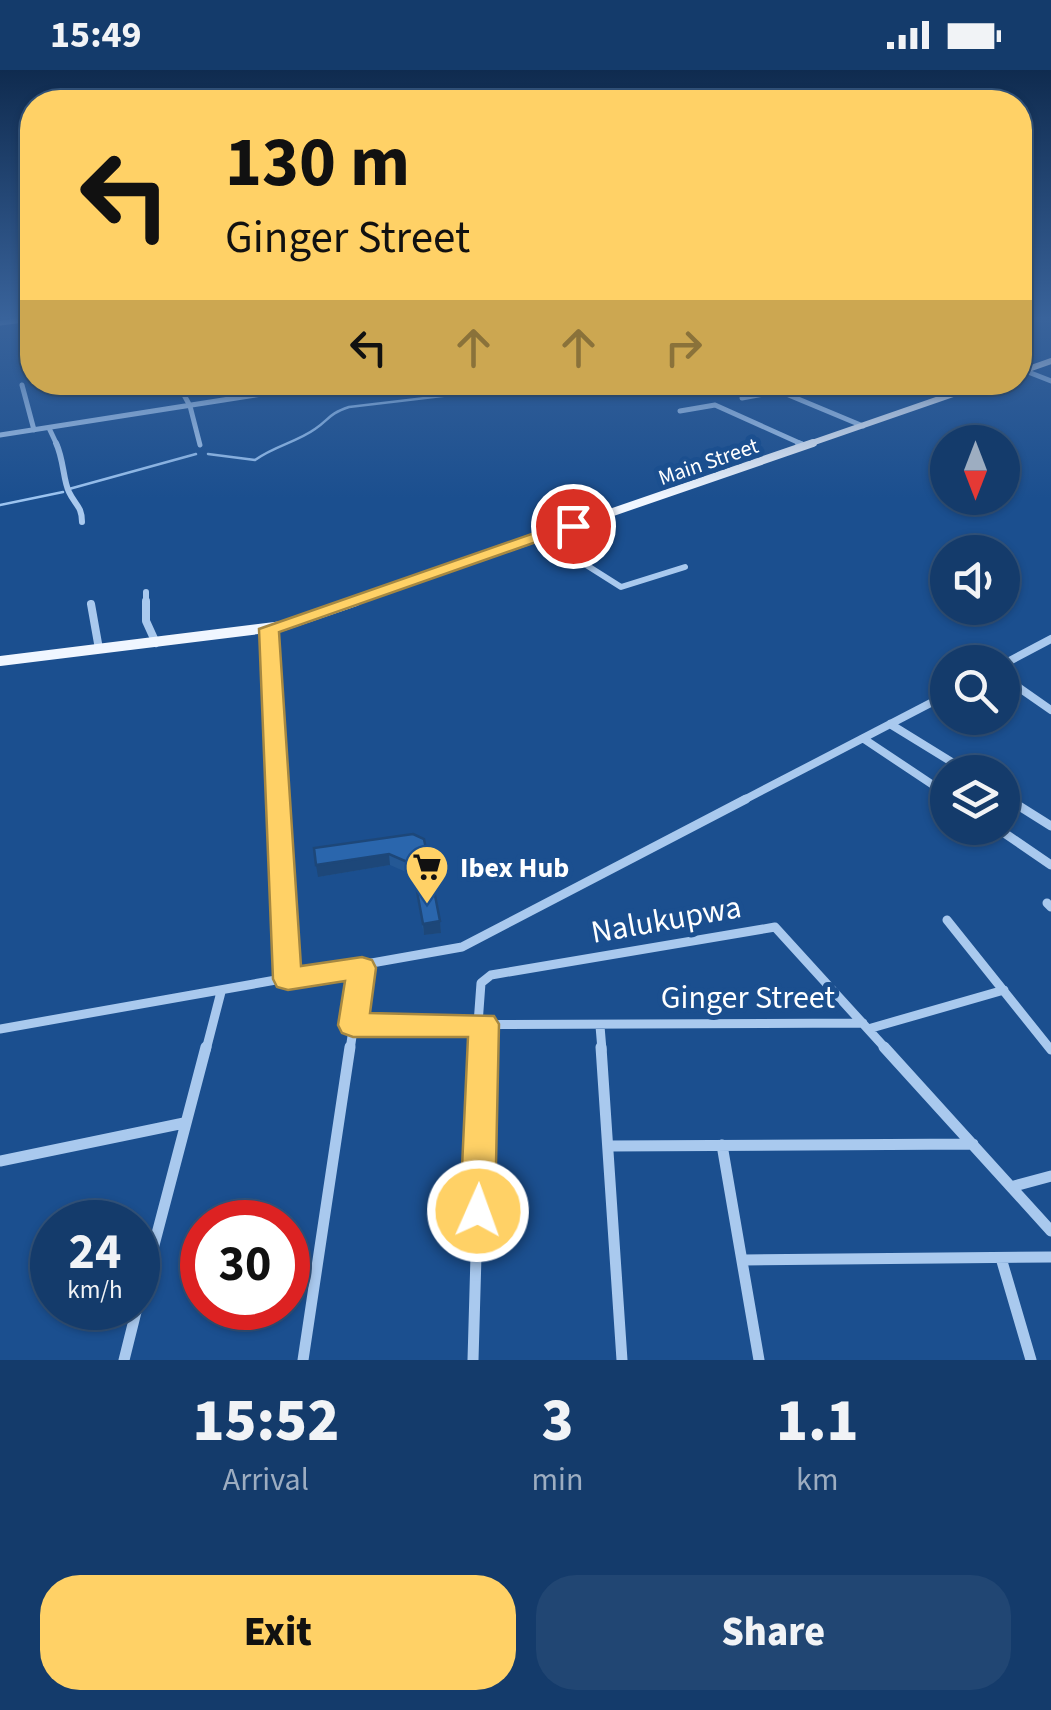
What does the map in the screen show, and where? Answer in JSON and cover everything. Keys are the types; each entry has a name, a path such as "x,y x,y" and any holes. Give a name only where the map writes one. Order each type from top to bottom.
{"main road":[{"name":"Main Street","path":"0,661 269,629 951,395"}],"street":[{"path":"25,395 34,430"},
{"path":"184,395 200,446"},
{"path":"0,435 258,395"},
{"path":"742,398 758,395"},
{"path":"789,395 863,426"},
{"path":"680,411 715,404 806,446"},
{"path":"48,428 66,465 68,491 82,508 82,522"},
{"path":"542,537 621,587 685,567"},
{"path":"146,592 146,621 156,642"},
{"path":"91,604 99,650"},
{"path":"269,629 288,979"},
{"path":"1020,655 1051,639"},
{"path":"1020,688 1051,710"},
{"path":"0,1029 362,968 462,947 930,703"},
{"path":"890,724 940,755"},
{"path":"864,739 930,783"},
{"path":"1020,806 1051,826"},
{"path":"1020,844 1051,865"},
{"path":"947,920 1051,1050"},
{"name":"Nalukupwa","path":"480,1024 481,982 491,975 770,927 782,931 865,1026"},
{"path":"303,1360 362,968"},
{"path":"865,1026 1004,990"},
{"path":"160,1217 221,992"},
{"path":"473,1360 480,1024"},
{"name":"Ginger Street","path":"353,1025 865,1026 1051,1230"},
{"path":"600,1026 622,1360"},
{"path":"0,1161 184,1123"},
{"path":"610,1146 973,1144"},
{"path":"722,1145 758,1360"},
{"path":"1014,1186 1051,1176"},
{"path":"744,1260 1051,1257"},
{"path":"1001,1258 1031,1360"},
{"path":"124,1360 131,1330"}],"building":[{"path":"413,834 424,839 440,921 423,924 412,864 389,854 316,865 314,848"}],"waterway":[{"path":"208,454 255,460 349,407 450,395"},
{"path":"69,489 196,454"},
{"path":"0,505 63,492"}],"place":[{"name":"Ibex Hub","path":"427,905"}],"route":[{"path":"478,1211 484,1024 353,1025 362,968 288,979 269,629 573,526"}]}
